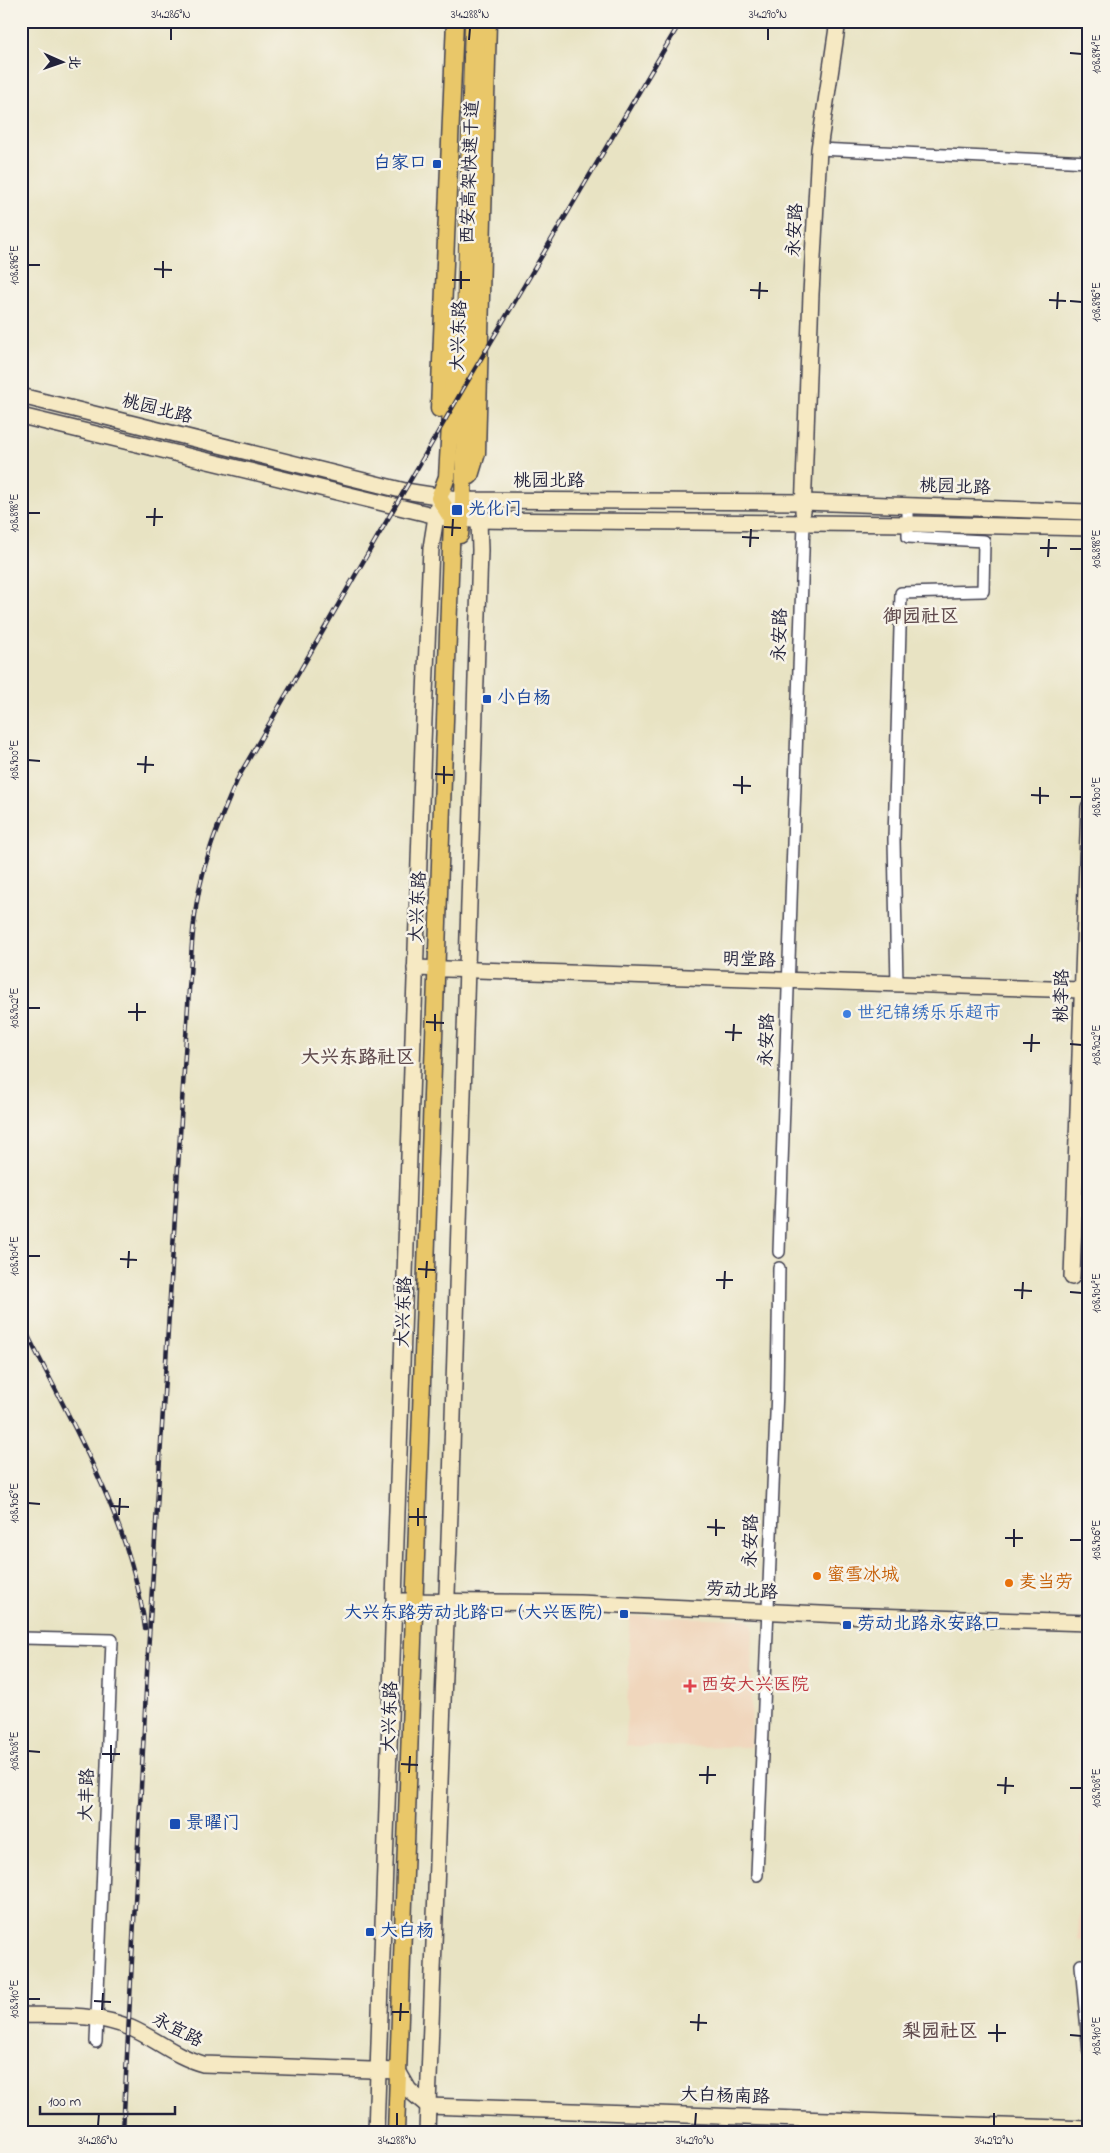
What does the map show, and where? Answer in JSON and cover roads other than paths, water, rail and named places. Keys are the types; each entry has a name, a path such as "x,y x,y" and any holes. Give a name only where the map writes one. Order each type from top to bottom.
{"highway":[{"name":"西安高架快速干道","path":"463,269 466,21"},
{"name":"西安高架快速干道","path":"461,322 475,21"}],"main road":[{"name":"大兴东路","path":"396,2132 419,1601 442,969 450,518 440,498 436,478 455,21"},
{"name":"大兴东路","path":"450,518 463,500 477,453 488,21"},
{"name":"永安路","path":"804,523 803,502 811,294 819,150 838,21"},
{"name":"大兴东路","path":"440,498 447,477 461,322"},
{"name":"大兴东路","path":"461,322 463,500"},
{"name":"桃园北路","path":"21,396 440,498 463,500 803,502 1089,512"},
{"name":"桃园北路","path":"21,416 450,518 479,520 908,524 1089,528"},
{"path":"427,2132 447,1602 480,550 479,520 463,500"},
{"path":"376,2132 431,548 450,518"},
{"name":"桃李路","path":"1072,1277 1089,807"},
{"name":"明堂路","path":"415,968 1082,990"},
{"name":"劳动北路","path":"394,1600 579,1602 768,1612 1089,1623"},
{"name":"大兴东路","path":"407,2132 419,1601"},
{"name":"永宜路","path":"21,2016 97,2017 130,2028 184,2058 202,2064 378,2069"},
{"path":"378,2069 398,2071 409,2090 428,2106"},
{"name":"大白杨南路","path":"428,2106 1089,2129"},
{"path":"753,2132 754,2116"}],"street":[{"path":"819,150 1089,162"},
{"path":"897,985 894,840 902,593 983,591 984,542 908,537 908,505"},
{"name":"永安路","path":"779,1252 804,523"},
{"name":"永安路","path":"757,1874 777,1390 779,1268"},
{"name":"大丰路","path":"21,1638 112,1640 96,2042"},
{"path":"1081,1965 1089,2052"}],"railway":[{"path":"123,2132 148,1653 193,931 205,866 217,829 239,776 466,384 681,21"},
{"path":"21,1322 96,1471 112,1510 127,1549 138,1588 145,1628"}],"place":[{"name":"白家口","path":"437,164"},
{"name":"光化门","path":"457,510"},
{"name":"小白杨","path":"487,699"},
{"name":"世纪锦绣乐乐超市","path":"847,1014"},
{"name":"蜜雪冰城","path":"817,1576"},
{"name":"麦当劳","path":"1009,1583"},
{"name":"大兴东路劳动北路口（大兴医院）","path":"624,1614"},
{"name":"劳动北路永安路口","path":"847,1625"},
{"name":"西安大兴医院","path":"690,1686"},
{"name":"景曜门","path":"175,1824"},
{"name":"大白杨","path":"370,1932"}],"district":[{"name":"御园社区","path":"921,617"},
{"name":"大兴东路社区","path":"358,1058"},
{"name":"梨园社区","path":"940,2032"}]}
